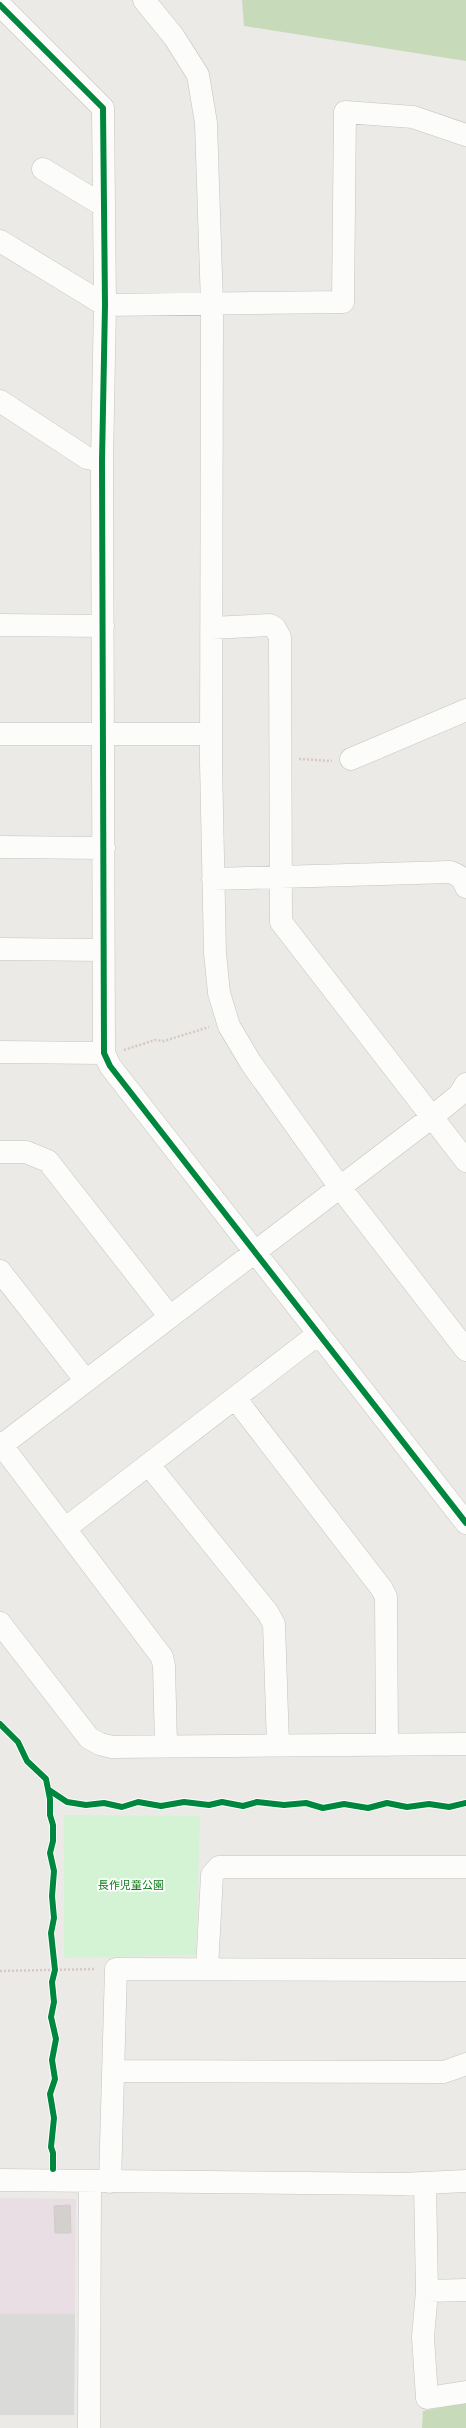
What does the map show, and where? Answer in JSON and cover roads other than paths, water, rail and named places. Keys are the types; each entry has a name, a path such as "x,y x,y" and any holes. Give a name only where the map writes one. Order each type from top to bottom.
{"street":[{"path":"144,0 174,36 198,74 206,122 212,305 211,734 213,878 216,976 223,1010 229,1026 251,1063 339,1186 466,1350"},
{"path":"0,5 103,108 105,304 102,461 104,1053 110,1066 466,1523"},
{"path":"0,241 105,304 212,305 343,302 345,112 413,118 466,136"},
{"path":"43,169 104,206"},
{"path":"1,403 87,458 102,461"},
{"path":"0,625 103,626"},
{"path":"212,628 270,625 276,628 280,638 280,915 284,928 466,1161"},
{"path":"343,760 466,710"},
{"path":"0,734 211,734"},
{"path":"0,847 104,848"},
{"path":"213,878 450,872 458,874 463,879 466,886"},
{"path":"0,949 104,950"},
{"path":"0,1052 104,1053"},
{"path":"166,1745 164,1666 162,1657 66,1528 1,1444 255,1253 339,1186 432,1117 459,1095 466,1084"},
{"path":"0,1152 26,1152 48,1161 170,1317"},
{"path":"0,1271 86,1381"},
{"path":"66,1528 318,1334"},
{"path":"235,1398 382,1589 386,1597 387,1744"},
{"path":"149,1465 268,1613 274,1624 278,1745"},
{"path":"0,1623 89,1738 100,1744 112,1747 166,1745 466,1744"},
{"path":"207,1969 212,1875 219,1867 466,1867"},
{"path":"89,2428 100,2182 114,2071 116,1969 466,1970"},
{"path":"114,2071 444,2072 466,2064"},
{"path":"0,2180 100,2182 425,2183 466,2180"},
{"path":"425,2183 427,2291 424,2337 427,2398 466,2392"},
{"path":"427,2291 466,2290"}],"park label":[{"name":"長作児童公園","path":"131,1885"}]}
